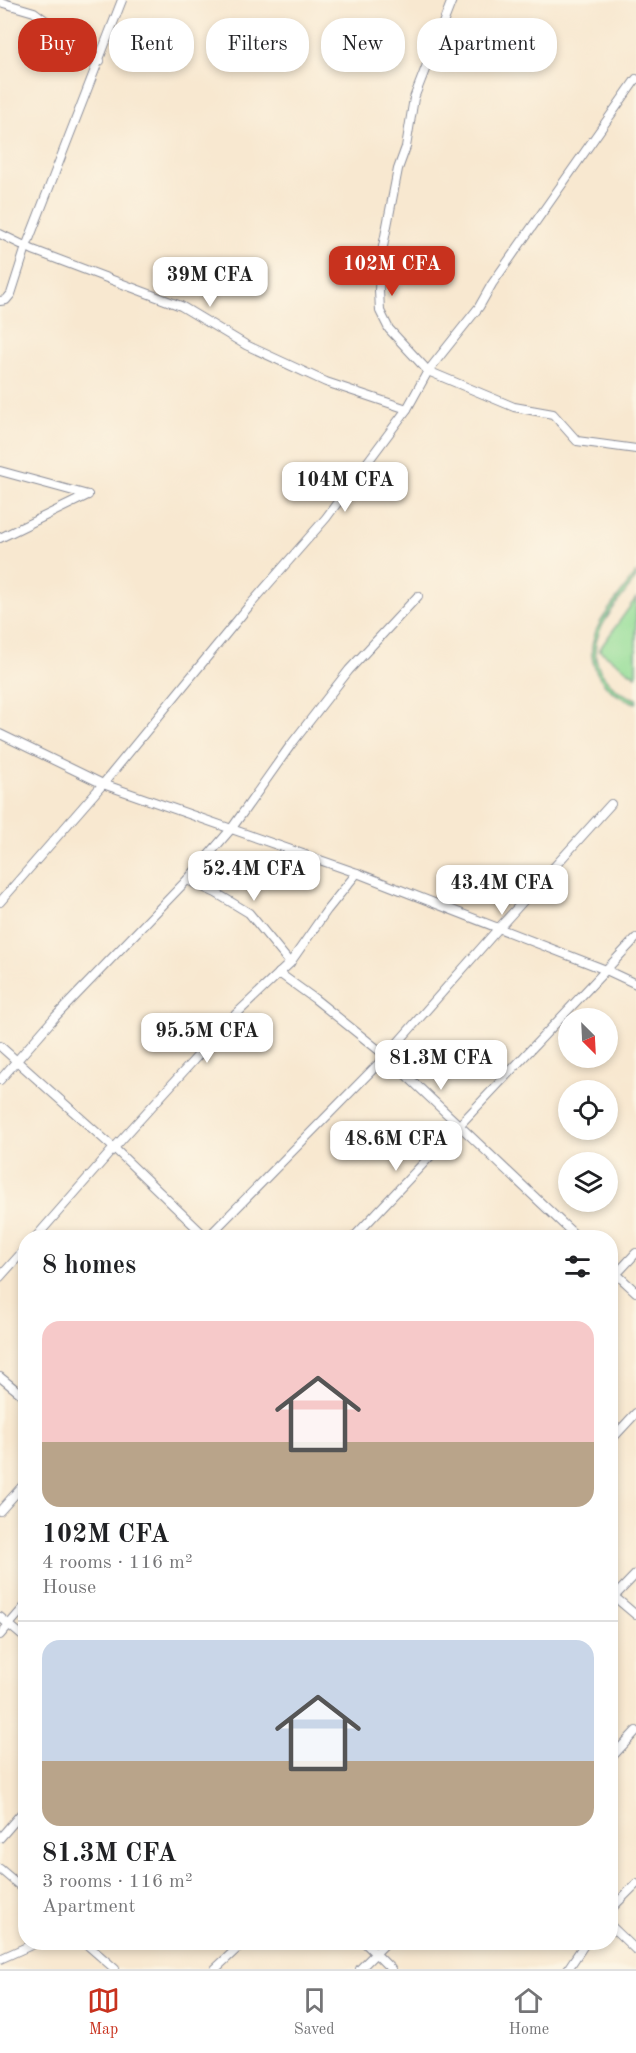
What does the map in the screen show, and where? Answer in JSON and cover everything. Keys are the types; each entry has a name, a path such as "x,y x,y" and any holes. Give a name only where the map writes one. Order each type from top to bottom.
{"street":[{"path":"0,301 9,298 26,247 122,0"},
{"path":"452,0 414,98 380,268 380,311 389,329 428,371 514,407 553,414 577,441 636,449"},
{"path":"0,2 34,12 100,61"},
{"path":"0,902 103,784 249,606 326,518 407,409 428,371 479,307 499,274 636,79"},
{"path":"0,234 26,247 181,306 246,345 326,382 407,409"},
{"path":"0,471 88,495 0,538"},
{"path":"0,1080 55,1017 187,880 232,828 290,746 349,670 418,596"},
{"path":"0,734 103,784 357,873 606,970 636,984"},
{"path":"215,1230 386,1056 611,804"},
{"path":"42,1230 233,1017 290,963 327,910 357,873"},
{"path":"187,880 216,893 249,913 290,963"},
{"path":"360,1230 636,938"},
{"path":"279,973 386,1056 570,1230"},
{"path":"0,1046 114,1148 199,1230"},
{"path":"618,1268 636,1253"},
{"path":"0,1277 18,1257"},
{"path":"618,1275 636,1292"},
{"path":"2,1382 18,1393"},
{"path":"618,1433 636,1413"},
{"path":"0,1511 18,1491"},
{"path":"618,1591 636,1574"},
{"path":"618,1602 636,1615"},
{"path":"0,1635 18,1614"},
{"path":"0,1617 18,1632"},
{"path":"618,1750 636,1731"},
{"path":"0,1838 18,1817"},
{"path":"0,1869 18,1885"},
{"path":"618,1902 636,1884"},
{"path":"618,1933 636,1950"},
{"path":"0,1959 20,1950"},
{"path":"93,1950 115,1969"},
{"path":"215,1969 235,1950"},
{"path":"372,1950 392,1969"},
{"path":"360,1969 378,1950"},
{"path":"568,1969 581,1950"}],"green space":[{"path":"636,573 636,578 600,630 595,649 599,668 610,684 636,699 636,703 612,691 604,682 593,661 592,649 594,636 600,623"},
{"path":"636,598 636,676 599,650"}]}
